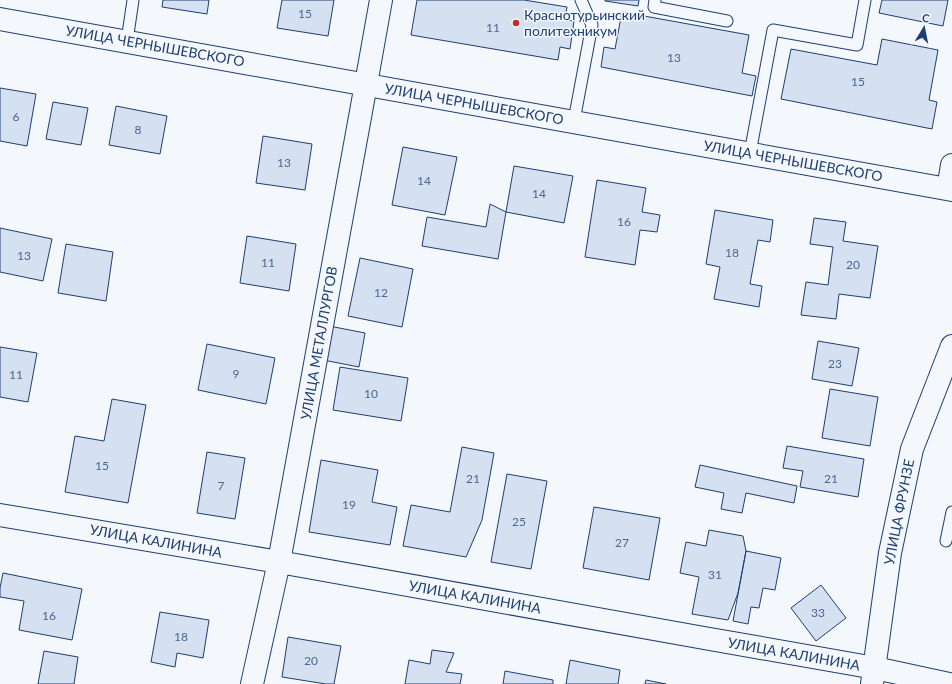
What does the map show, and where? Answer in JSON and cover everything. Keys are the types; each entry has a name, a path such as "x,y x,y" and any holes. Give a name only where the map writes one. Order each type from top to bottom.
{"street":[{"name":"УЛИЦА МЕТАЛЛУРГОВ","path":"252,684 279,562 381,0"},
{"name":"УЛИЦА ЧЕРНЫШЕВСКОГО","path":"0,19 950,190"},
{"path":"950,190 952,165"},
{"name":"УЛИЦА ФРУНЗЕ","path":"873,676 890,553 912,449 951,353"},
{"name":"УЛИЦА КАЛИНИНА","path":"0,515 279,562 873,676 949,684"}],"lane":[{"path":"127,41 133,0"},
{"path":"575,122 592,25 580,0"},
{"path":"655,0 654,7 728,21"},
{"path":"750,153 773,30 857,45 865,0"},
{"path":"946,541 952,512"}],"building":[{"path":"163,0 209,0 207,14 162,7"},
{"path":"282,0 334,0 328,36 277,28"},
{"name":"Краснотурьинский политехникум","path":"417,0 524,0 567,7 565,19 574,21 570,49 560,47 558,60 411,35"},
{"path":"605,0 639,0 638,6"},
{"path":"882,0 948,0 943,26 879,13"},
{"path":"622,12 749,35 742,73 756,76 752,96 601,67 604,47 615,49"},
{"path":"882,39 938,50 929,100 937,102 932,129 781,99 791,49 877,65"},
{"path":"0,88 36,94 27,146 0,141"},
{"path":"53,102 88,108 81,145 46,139"},
{"path":"116,106 167,116 160,154 109,145"},
{"path":"263,136 312,144 305,190 256,183"},
{"path":"403,147 457,157 445,215 392,205"},
{"path":"514,166 573,176 564,223 506,212"},
{"path":"597,180 646,188 642,212 660,215 657,232 640,230 635,265 585,257"},
{"path":"490,204 506,212 498,259 422,246 427,217 486,227"},
{"path":"715,210 773,220 770,242 758,240 750,284 762,286 759,307 714,299 720,267 706,264"},
{"path":"814,218 846,222 843,241 878,246 870,298 839,294 836,319 801,315 806,282 828,285 833,247 810,244"},
{"path":"0,228 52,239 43,281 0,272"},
{"path":"247,236 296,244 289,291 240,283"},
{"path":"66,244 113,252 106,301 58,293"},
{"path":"360,258 413,269 402,327 348,316"},
{"path":"324,325 365,333 359,367 318,359"},
{"path":"818,341 859,348 852,386 812,379"},
{"path":"207,344 275,358 266,404 198,390"},
{"path":"0,347 37,353 28,402 0,397"},
{"path":"340,367 408,378 401,421 333,410"},
{"path":"830,389 878,397 870,446 822,438"},
{"path":"112,399 146,405 128,503 65,492 75,436 104,441"},
{"path":"787,446 864,459 858,497 800,487 803,471 783,468"},
{"path":"462,447 494,453 482,520 466,557 403,546 411,505 450,512"},
{"path":"207,452 245,458 235,519 197,513"},
{"path":"321,460 378,470 372,502 397,507 390,545 309,532"},
{"path":"700,465 797,486 794,503 746,493 742,513 721,509 724,493 695,487"},
{"path":"507,474 547,481 531,569 491,562"},
{"path":"594,507 660,518 649,580 583,568"},
{"path":"709,530 743,536 746,551 738,593 728,620 692,614 699,577 680,573 686,542 706,546"},
{"path":"746,551 781,558 775,590 763,588 759,608 751,607 748,624 733,621"},
{"path":"3,573 82,589 72,640 19,630 24,601 0,597"},
{"path":"821,585 846,618 816,641 791,608"},
{"path":"160,612 209,620 203,658 177,653 175,667 151,662"},
{"path":"288,637 341,646 334,684 282,677"},
{"path":"432,650 454,653 446,672 462,674 460,684 405,684 409,660 430,664"},
{"path":"44,651 78,657 74,684 38,684"},
{"path":"570,660 620,670 618,684 566,684"},
{"path":"505,671 553,680 553,684 503,684"},
{"path":"646,680 666,684 645,684"}],"place":[{"name":"Краснотурьинский политехникум","path":"516,23"}]}
